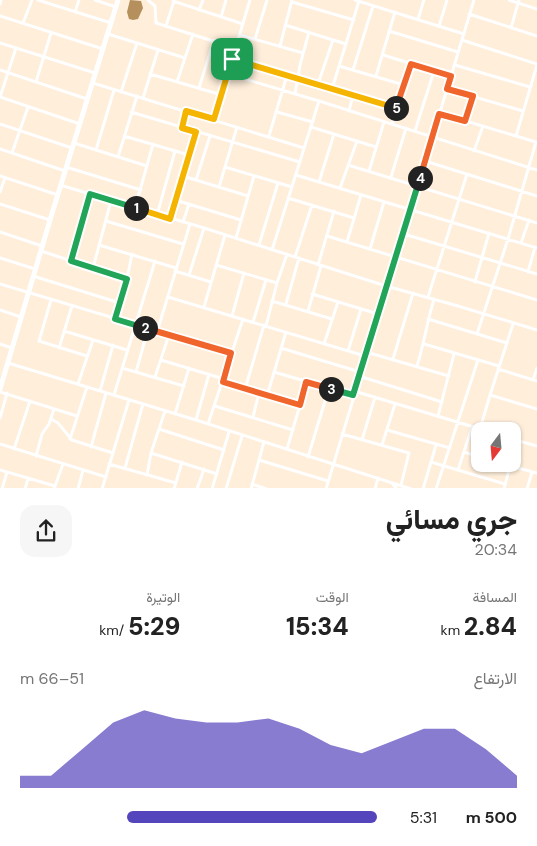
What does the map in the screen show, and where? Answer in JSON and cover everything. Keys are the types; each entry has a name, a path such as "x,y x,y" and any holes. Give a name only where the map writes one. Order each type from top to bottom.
{"highway":[{"path":"0,390 60,185 118,0"}],"street":[{"path":"0,4 1,0"},
{"path":"23,23 32,0"},
{"path":"38,0 111,24"},
{"path":"75,12 79,0"},
{"path":"95,0 116,8"},
{"path":"148,0 155,6 157,12 155,22 236,48"},
{"path":"200,10 203,0"},
{"path":"221,17 226,0"},
{"path":"214,119 250,0"},
{"path":"255,39 267,0"},
{"path":"418,19 423,0"},
{"path":"439,26 447,0"},
{"path":"326,488 474,0"},
{"path":"509,0 519,1 537,9"},
{"path":"166,26 174,1 243,24"},
{"path":"280,46 292,1 354,20"},
{"path":"332,89 354,20 357,1 464,34"},
{"path":"511,28 519,1"},
{"path":"353,70 373,6"},
{"path":"376,76 395,12"},
{"path":"470,14 537,36"},
{"path":"0,16 103,49"},
{"path":"285,25 346,44"},
{"path":"390,31 458,52"},
{"path":"295,94 309,32"},
{"path":"36,82 51,33"},
{"path":"108,34 185,58"},
{"path":"177,82 193,34"},
{"path":"240,35 303,53"},
{"path":"199,88 214,40"},
{"path":"318,84 333,40"},
{"path":"462,40 537,65 516,136"},
{"path":"0,43 96,73"},
{"path":"121,92 137,43"},
{"path":"16,48 0,97 80,124"},
{"path":"142,98 158,50"},
{"path":"383,55 451,76"},
{"path":"232,59 397,109"},
{"path":"392,124 411,64"},
{"path":"454,65 530,87"},
{"path":"339,66 404,85"},
{"path":"0,70 88,99"},
{"path":"415,131 434,71"},
{"path":"150,74 222,95"},
{"path":"228,74 537,170"},
{"path":"269,136 287,75"},
{"path":"93,83 304,148"},
{"path":"447,89 523,111"},
{"path":"96,150 114,90"},
{"path":"349,111 353,95"},
{"path":"118,157 136,96"},
{"path":"465,121 473,96"},
{"path":"272,250 319,101"},
{"path":"12,153 28,107"},
{"path":"182,128 186,111"},
{"path":"132,112 300,162"},
{"path":"277,112 312,122"},
{"path":"439,114 536,142 508,239 477,334"},
{"path":"369,170 384,122"},
{"path":"0,124 147,166"},
{"path":"219,187 237,126"},
{"path":"474,151 483,126"},
{"path":"311,127 376,147"},
{"path":"391,177 406,128"},
{"path":"170,219 196,132"},
{"path":"319,182 334,134"},
{"path":"124,136 189,155"},
{"path":"196,180 210,136"},
{"path":"340,188 356,141"},
{"path":"135,208 153,144"},
{"path":"0,149 141,190"},
{"path":"157,215 175,151"},
{"path":"425,161 537,196"},
{"path":"348,164 537,222"},
{"path":"225,167 292,187"},
{"path":"428,298 468,174"},
{"path":"296,175 536,248 528,272"},
{"path":"0,176 58,195"},
{"path":"182,176 248,196"},
{"path":"236,238 254,176"},
{"path":"0,192 5,178"},
{"path":"259,245 278,183"},
{"path":"60,185 259,245 386,286 537,330"},
{"path":"71,261 90,194"},
{"path":"347,242 361,195"},
{"path":"288,198 354,218"},
{"path":"92,268 111,200"},
{"path":"175,200 242,220"},
{"path":"370,249 384,202"},
{"path":"0,204 50,220"},
{"path":"184,222 189,204"},
{"path":"295,257 312,205"},
{"path":"308,311 334,211"},
{"path":"521,243 529,220"},
{"path":"106,221 183,244"},
{"path":"157,332 190,224"},
{"path":"189,275 204,228"},
{"path":"0,232 71,261 127,279"},
{"path":"475,282 489,233"},
{"path":"404,234 537,274"},
{"path":"204,307 225,235"},
{"path":"327,236 537,300"},
{"path":"98,245 155,261 211,282"},
{"path":"115,319 132,254"},
{"path":"245,389 287,254"},
{"path":"0,258 35,269"},
{"path":"286,304 300,258"},
{"path":"114,395 155,261"},
{"path":"216,265 277,283"},
{"path":"232,316 244,273"},
{"path":"33,276 120,303"},
{"path":"253,322 266,280"},
{"path":"0,284 231,353"},
{"path":"312,294 378,314"},
{"path":"393,359 413,294"},
{"path":"168,297 324,344 393,359 449,376"},
{"path":"417,366 434,299"},
{"path":"51,300 39,340 87,356"},
{"path":"272,301 332,319"},
{"path":"324,344 338,302"},
{"path":"59,348 72,306"},
{"path":"348,350 361,309"},
{"path":"0,310 21,317"},
{"path":"208,424 242,319"},
{"path":"428,319 507,343"},
{"path":"482,422 513,324"},
{"path":"136,372 148,329"},
{"path":"64,331 127,350"},
{"path":"267,396 286,332"},
{"path":"155,377 169,335"},
{"path":"78,384 93,340"},
{"path":"0,344 12,348"},
{"path":"424,344 478,360 535,381 537,368"},
{"path":"100,391 113,345"},
{"path":"281,348 442,402"},
{"path":"438,416 454,354"},
{"path":"161,360 209,374 245,389 300,405"},
{"path":"436,488 478,360"},
{"path":"8,363 392,482 399,487 411,488"},
{"path":"122,368 184,386"},
{"path":"175,414 189,368"},
{"path":"274,372 329,388 375,397 471,427"},
{"path":"196,420 209,374"},
{"path":"287,450 306,382"},
{"path":"70,439 86,387"},
{"path":"308,457 329,388"},
{"path":"0,390 77,416"},
{"path":"0,418 7,393"},
{"path":"92,446 106,393"},
{"path":"253,417 259,393"},
{"path":"490,395 537,409"},
{"path":"362,440 375,397"},
{"path":"104,488 129,400"},
{"path":"14,449 30,401"},
{"path":"125,468 143,404"},
{"path":"382,445 395,404"},
{"path":"215,406 293,430"},
{"path":"36,456 42,434 54,409"},
{"path":"146,475 165,411"},
{"path":"51,418 58,423 70,439 113,453"},
{"path":"159,429 224,450"},
{"path":"387,430 450,448"},
{"path":"458,470 471,430"},
{"path":"212,488 229,432"},
{"path":"342,434 409,453 399,487"},
{"path":"226,488 242,436"},
{"path":"264,442 251,486 266,488"},
{"path":"521,442 537,446"},
{"path":"0,444 106,477"},
{"path":"423,488 436,445"},
{"path":"464,452 471,454"},
{"path":"151,453 217,474"},
{"path":"259,460 328,481"},
{"path":"174,488 182,462"},
{"path":"431,462 505,484"},
{"path":"0,470 54,487 63,464"},
{"path":"110,464 176,483"},
{"path":"197,488 204,469"},
{"path":"521,469 537,474"},
{"path":"78,488 83,470"},
{"path":"2,488 7,472"},
{"path":"504,488 508,472"},
{"path":"527,488 532,472"},
{"path":"375,488 378,478"},
{"path":"25,488 28,479"}],"shaded area":[{"path":"130,0 141,1 143,8 138,19 129,19 127,12"}],"route":[{"path":"232,59 397,109 411,64 451,76 447,89 473,96 465,121 439,114 404,234 353,395 306,382 300,405 223,382 231,353 115,319 127,279 71,261 90,194 170,219 196,132 182,128 186,111 214,119 232,59"}]}
